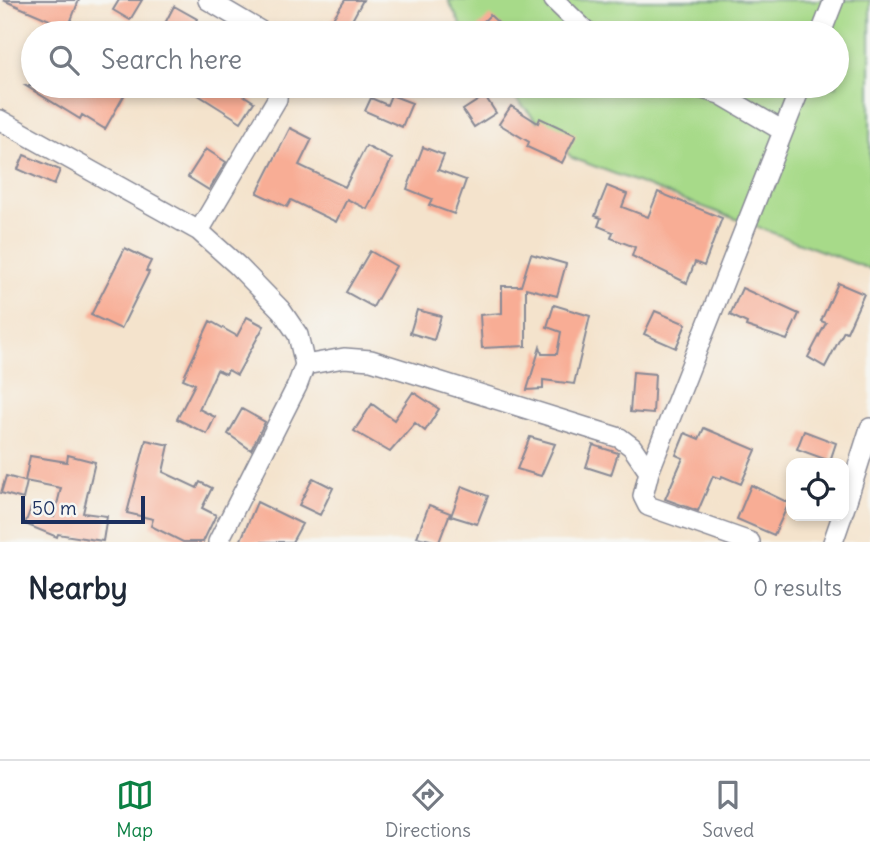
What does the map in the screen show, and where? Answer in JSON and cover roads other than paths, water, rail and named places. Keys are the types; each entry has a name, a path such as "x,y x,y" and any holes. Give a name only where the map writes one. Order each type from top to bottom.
{"street":[{"path":"208,0 244,21"},
{"path":"554,0 576,21"},
{"path":"826,21 834,0"},
{"path":"199,231 277,98"},
{"path":"727,98 783,131"},
{"path":"750,542 648,506 643,496 649,472 731,256 796,98"},
{"path":"0,120 199,231 281,310 298,335 304,365 297,386 218,542"},
{"path":"304,365 344,358 371,360 620,438 632,447 649,472"},
{"path":"849,494 870,428"},
{"path":"833,542 840,521"}]}
